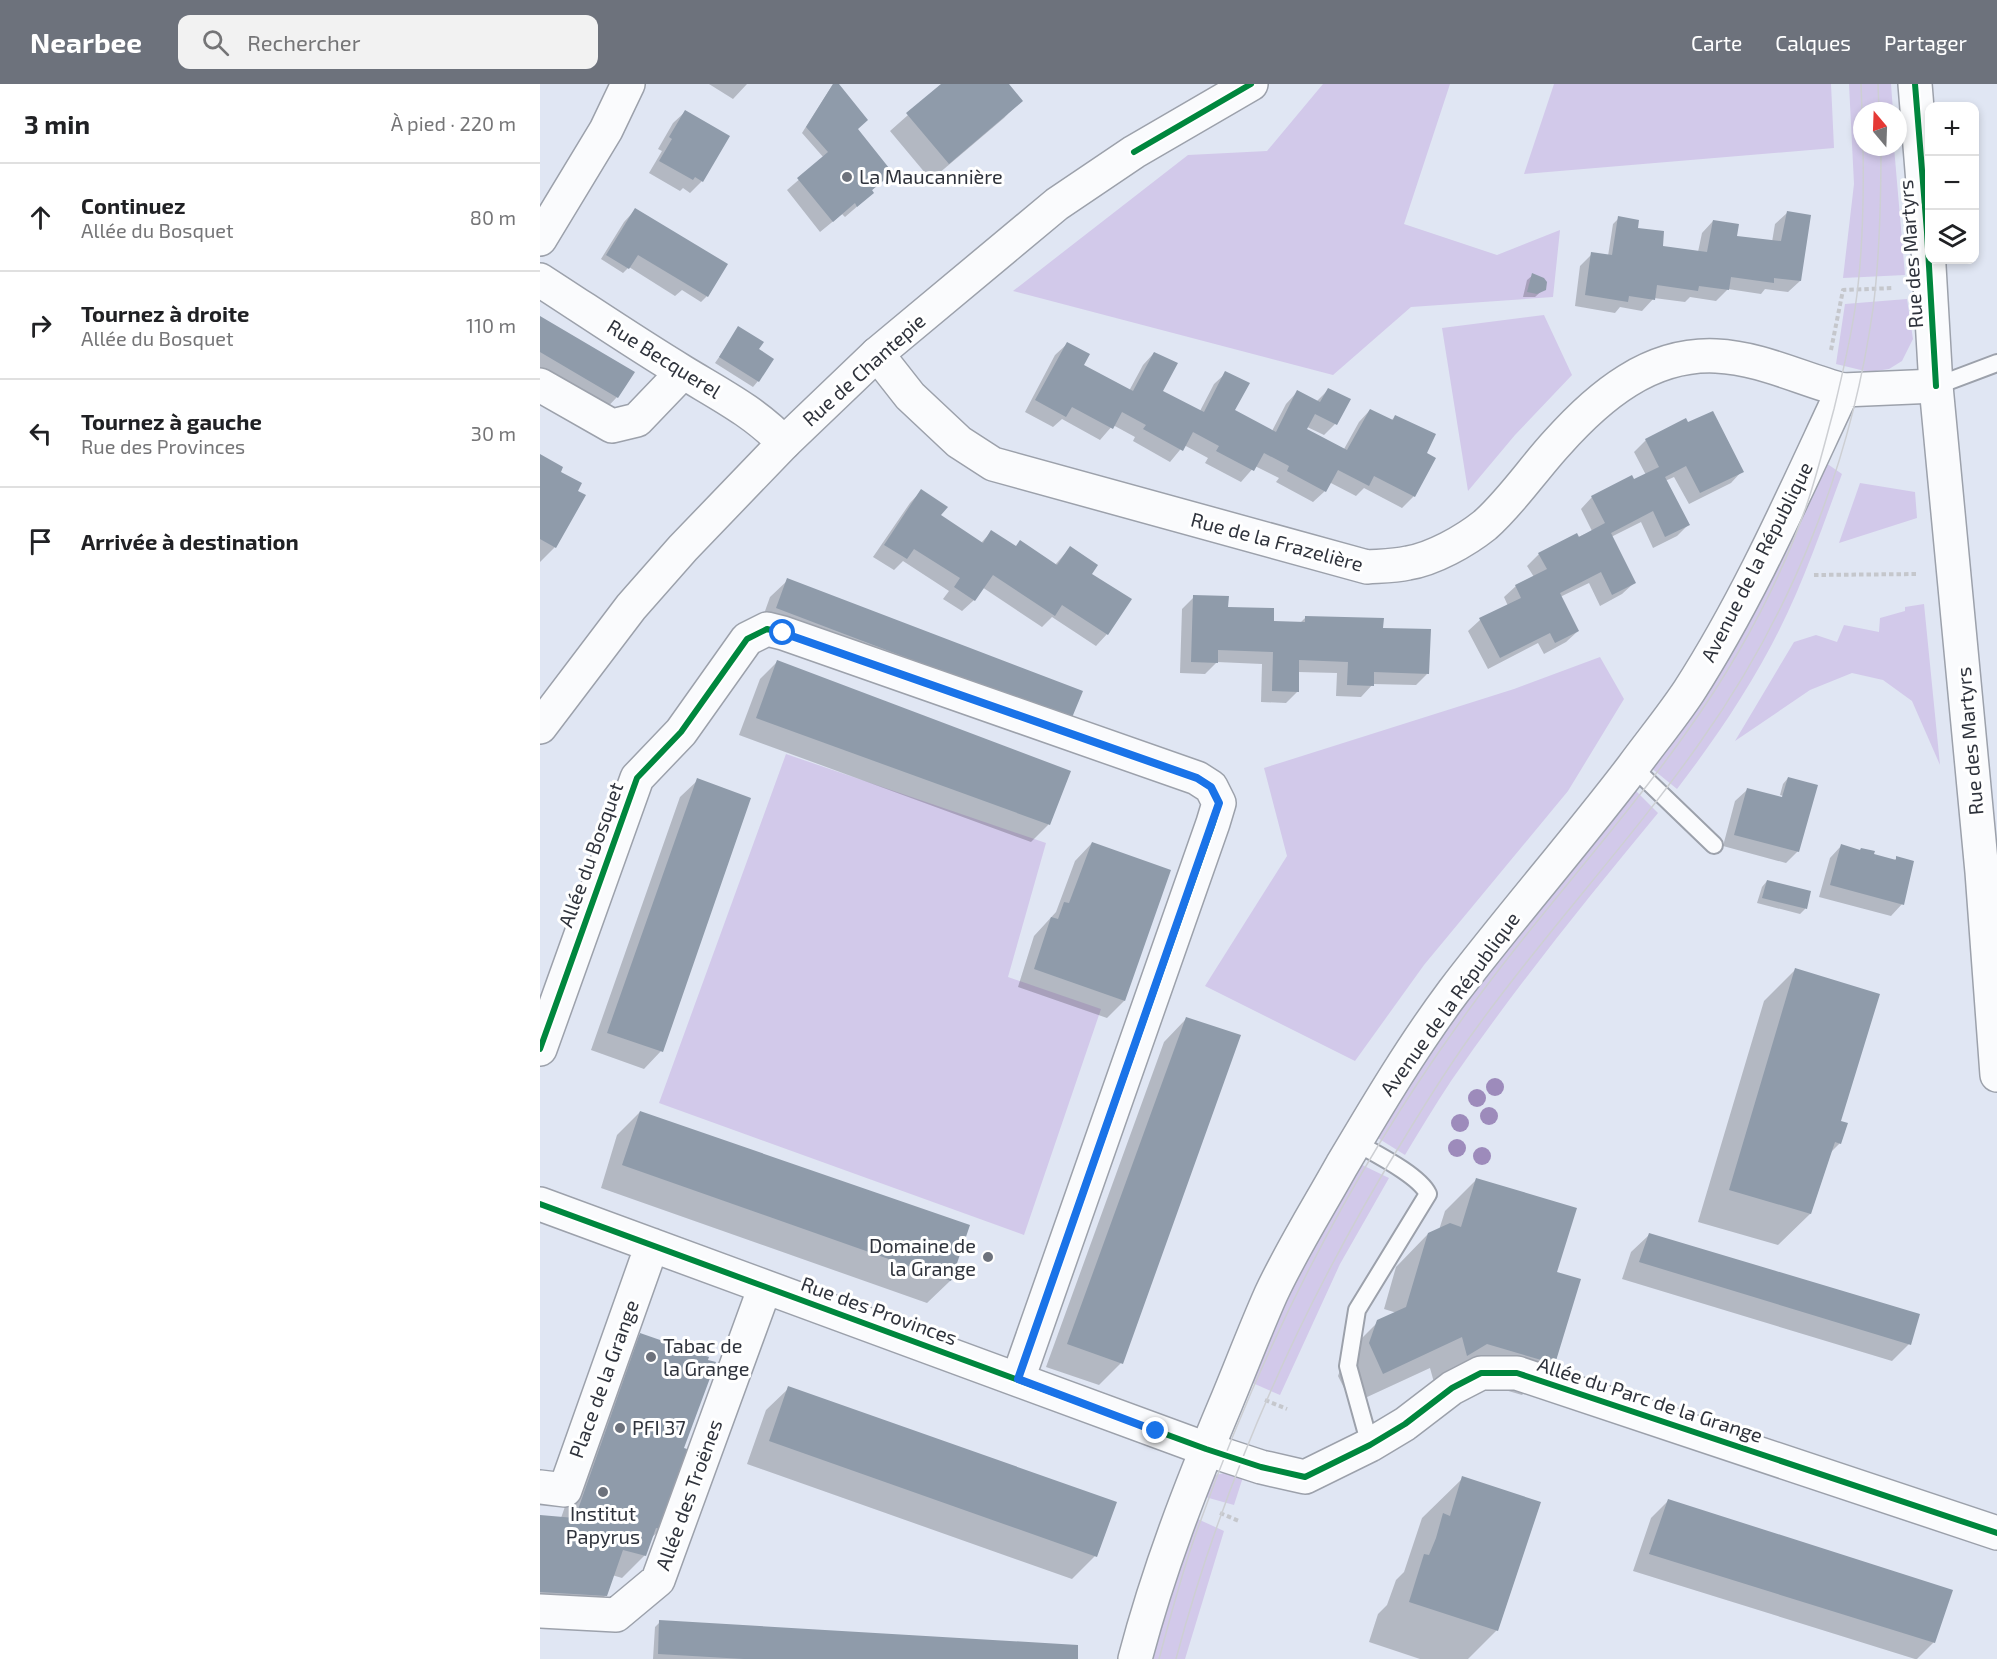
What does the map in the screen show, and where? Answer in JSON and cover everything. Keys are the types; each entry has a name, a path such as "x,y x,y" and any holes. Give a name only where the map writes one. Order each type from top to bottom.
{"street":[{"path":"540,239 606,130 628,84"},
{"name":"Rue de Chantepie","path":"540,727 631,607 683,548 784,443 877,354 1057,204 1134,152 1251,84"},
{"name":"Rue des Martyrs","path":"1915,84 1936,386 1955,574 1990,870 1997,1075"},
{"name":"Rue Becquerel","path":"540,280 682,372 752,414 767,425 784,443"},
{"name":"Rue de la Frazelière","path":"877,354 910,396 959,442 993,464 1367,567 1408,563 1444,551 1484,525 1558,442 1603,398 1648,368 1681,357 1716,356 1762,364 1843,390 1936,386"},
{"path":"540,385 612,426 637,420 682,372"},
{"name":"Avenue de la République","path":"1135,1659 1166,1557 1206,1449 1272,1293 1303,1231 1355,1142 1420,1039 1455,991 1633,767 1688,692 1726,630 1764,557 1843,390"},
{"name":"Allée du Bosquet","path":"540,1049 637,778 681,732 747,639 766,629 1197,778 1211,787 1219,803 1213,823 1018,1379"},
{"name":"Rue des Provinces","path":"540,1204 1206,1449"},
{"name":"Place de la Grange","path":"540,1488 565,1490 652,1245"},
{"name":"Allée des Troënes","path":"540,1611 616,1615 658,1580 765,1287"},
{"name":"Allée du Parc de la Grange","path":"1206,1449 1261,1467 1305,1477 1370,1445 1405,1424 1452,1388 1481,1373 1517,1373 1997,1533"}],"lane":[{"path":"1936,386 1997,363"},
{"path":"1633,767 1714,845"},
{"path":"1355,1142 1406,1171 1428,1194 1357,1310 1348,1366 1370,1445"}],"path":[{"path":"1814,575 1955,574"}],"shaded area":[{"path":"1323,84 1450,84 1404,224 1497,255 1560,230 1553,297 1411,307 1333,375 1013,291 1188,155 1267,151"},
{"path":"1554,84 1831,84 1834,148 1524,174"},
{"path":"1849,84 1891,84 1892,102 1853,102 1853,156 1895,156 1905,275 1843,278 1854,184"},
{"path":"1907,299 1913,339 1902,361 1889,369 1869,372 1836,364 1845,304"},
{"path":"1544,315 1572,375 1515,435 1468,491 1442,328"},
{"path":"1826,463 1842,474 1796,594 1757,671 1711,743 1677,789 1650,767"},
{"path":"1860,483 1915,492 1917,518 1839,543"},
{"path":"1924,604 1940,765 1912,701 1883,680 1852,673 1810,690 1735,741 1794,642 1816,635 1837,642 1844,625 1879,632 1880,618 1905,611 1905,607"},
{"path":"1600,657 1624,699 1568,791 1424,965 1355,1061 1205,986 1287,856 1264,768 1514,689"},
{"path":"786,754 1046,843 1008,977 1101,1009 1024,1235 659,1103"},
{"path":"1632,787 1658,813 1500,1012 1433,1108 1405,1155 1373,1135 1447,1014"},
{"path":"1356,1162 1389,1178 1340,1264 1280,1395 1248,1381 1271,1318"},
{"path":"1229,1472 1244,1474 1234,1505 1198,1495 1210,1476"},
{"path":"1191,1516 1224,1531 1185,1659 1145,1659"}],"building":[{"path":"833,84 839,84 868,120 858,129 893,173 872,190 874,193 857,207 855,203 833,222 797,178 828,152 806,127"},
{"path":"941,84 1009,84 1023,101 949,164 906,113"},
{"path":"685,110 730,136 703,182 695,177 693,180 659,161 672,139 669,137"},
{"path":"635,208 728,264 708,297 638,255 629,269 606,255"},
{"path":"1787,211 1811,215 1801,281 1774,278 1774,283 1731,277 1729,290 1699,286 1698,291 1657,285 1655,300 1629,296 1628,302 1585,295 1591,252 1612,255 1618,216 1639,220 1638,228 1664,231 1663,246 1707,252 1713,220 1739,224 1737,236 1781,241"},
{"path":"1532,273 1544,278 1547,282 1546,290 1537,294 1527,292"},
{"path":"540,316 635,372 618,398 540,352"},
{"path":"738,326 764,342 759,349 774,359 759,382 719,357"},
{"path":"1067,342 1090,354 1084,365 1133,391 1154,352 1178,363 1163,391 1204,412 1225,371 1250,383 1235,410 1276,432 1297,390 1320,402 1328,388 1351,399 1337,425 1315,414 1307,429 1347,450 1370,409 1393,420 1395,415 1436,434 1427,453 1436,458 1415,497 1374,476 1369,486 1338,470 1326,492 1287,471 1289,466 1264,453 1254,471 1216,451 1219,446 1193,432 1183,451 1143,429 1146,425 1122,412 1113,429 1072,407 1066,417 1035,400"},
{"path":"1713,411 1744,472 1700,493 1686,466 1665,477 1690,525 1665,537 1653,511 1611,533 1636,583 1612,595 1601,572 1560,593 1579,631 1555,643 1550,633 1500,658 1479,618 1521,598 1515,585 1547,569 1538,553 1577,533 1579,537 1605,523 1591,496 1632,475 1634,479 1659,467 1645,439 1686,418 1688,422"},
{"path":"540,454 563,467 561,472 582,483 578,491 586,495 556,548 540,539"},
{"path":"921,489 948,507 941,515 983,543 991,530 1016,546 1020,540 1057,565 1070,546 1098,565 1092,574 1132,599 1108,635 1062,605 1055,616 993,575 975,601 954,587 960,578 914,549 907,559 884,545"},
{"path":"787,578 1083,691 1071,720 776,608"},
{"path":"1193,595 1229,596 1228,607 1274,608 1274,621 1305,622 1305,616 1384,618 1383,628 1431,629 1429,674 1374,672 1374,686 1347,685 1348,662 1299,660 1299,692 1272,691 1273,652 1218,650 1218,663 1191,662"},
{"path":"777,660 1071,771 1050,825 756,718"},
{"path":"1788,777 1818,785 1799,852 1734,835 1747,788 1782,797"},
{"path":"697,778 751,798 663,1052 607,1033"},
{"path":"1092,842 1171,870 1125,1001 1034,969 1051,917 1058,919 1064,902 1069,903"},
{"path":"1841,844 1860,850 1861,848 1875,851 1874,854 1896,860 1896,856 1914,861 1904,905 1830,885"},
{"path":"1767,880 1811,891 1807,909 1762,898"},
{"path":"1795,968 1880,994 1841,1121 1848,1123 1841,1144 1835,1142 1811,1214 1729,1190"},
{"path":"1186,1017 1241,1035 1123,1364 1067,1344"},
{"path":"640,1111 970,1225 951,1281 622,1165"},
{"path":"1476,1178 1577,1208 1557,1272 1581,1279 1555,1364 1487,1344 1467,1356 1462,1337 1383,1374 1369,1343 1377,1320 1406,1307 1428,1233 1450,1223 1461,1227"},
{"path":"1649,1233 1920,1314 1911,1345 1639,1262"},
{"path":"640,1333 709,1357 708,1360 716,1362 684,1448 690,1450 662,1529 656,1528 646,1556 623,1550 607,1596 540,1592 540,1515 575,1518"},
{"path":"788,1386 1117,1502 1097,1557 769,1441"},
{"path":"1462,1476 1541,1502 1498,1631 1409,1602 1424,1554 1429,1555 1443,1513 1450,1516"},
{"path":"1668,1499 1953,1590 1935,1643 1649,1554"},
{"path":"659,1620 1078,1645 1078,1659 744,1659 658,1654"}],"tram line":[{"path":"1861,84 1862,102"},
{"path":"1878,84 1879,102"},
{"path":"1159,1659 1187,1560 1223,1461 1279,1330 1345,1203 1419,1081 1460,1022 1686,733 1738,652 1769,595 1795,537 1814,483 1843,372 1858,289 1863,208 1863,156"},
{"path":"1176,1659 1218,1523 1271,1390 1334,1261 1368,1198 1430,1096 1475,1030 1701,741 1734,692 1790,589 1833,480 1850,424 1863,367 1877,268 1881,156"}],"cycle path":[{"path":"1134,152 1251,84"},
{"path":"1915,84 1936,386"},
{"path":"540,1049 637,778 681,732 747,639 767,629 1197,778 1211,787 1219,803 1213,823 1018,1379"},
{"path":"540,1204 1206,1449 1261,1467 1305,1477 1370,1445 1405,1424 1452,1388 1481,1373 1517,1373 1997,1533"}],"place":[{"name":"La Maucannière","path":"847,177"},
{"name":"Domaine de la Grange","path":"988,1257"},
{"name":"Tabac de la Grange","path":"651,1357"},
{"name":"PFI 37","path":"620,1428"},
{"name":"Institut Papyrus","path":"603,1492"}],"route":[{"path":"783,633 1197,778 1211,787 1219,803 1018,1379 1156,1431"}]}
